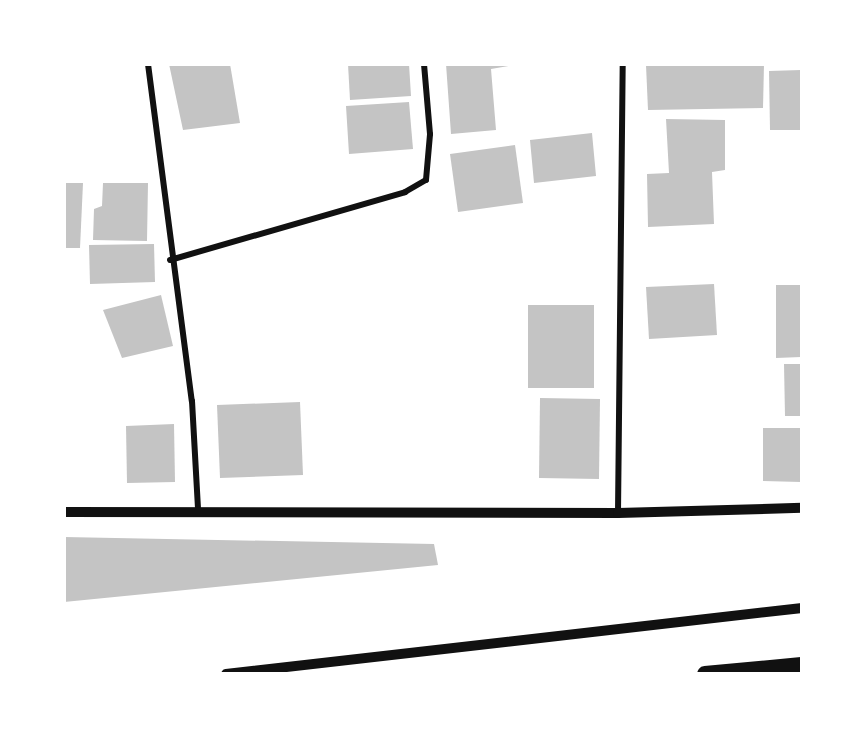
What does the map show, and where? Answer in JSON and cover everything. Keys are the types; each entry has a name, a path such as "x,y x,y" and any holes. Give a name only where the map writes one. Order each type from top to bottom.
{"highway":[{"path":"705,674 801,664"}],"street":[{"path":"148,64 170,260 192,401 198,510"},
{"path":"170,260 405,192 426,180 430,134 424,64"},
{"path":"618,513 623,64"},
{"path":"64,512 198,510 618,513 801,508"},
{"path":"226,674 801,608"}],"building":[{"path":"169,64 230,64 240,123 183,130"},
{"path":"348,64 409,64 411,96 350,100"},
{"path":"446,64 521,64 491,69 496,130 451,134"},
{"path":"764,64 763,108 648,110 646,65"},
{"path":"801,70 801,130 770,130 769,71"},
{"path":"409,102 413,149 349,154 346,106"},
{"path":"666,119 725,120 725,170 712,172 714,224 648,227 647,174 669,173"},
{"path":"592,133 596,176 534,183 530,140"},
{"path":"515,145 523,203 458,212 450,154"},
{"path":"64,183 83,183 80,248 64,248"},
{"path":"103,183 148,183 147,241 93,240 94,209 102,206"},
{"path":"154,244 155,282 90,284 89,245"},
{"path":"714,284 717,335 649,339 646,287"},
{"path":"776,285 801,285 801,357 776,358"},
{"path":"161,295 173,346 122,358 103,310"},
{"path":"528,305 594,305 594,388 528,388"},
{"path":"784,364 801,364 801,416 785,416"},
{"path":"540,398 600,399 599,479 539,478"},
{"path":"300,402 303,475 220,478 217,405"},
{"path":"174,424 175,482 127,483 126,426"},
{"path":"763,428 801,428 801,482 763,481"},
{"path":"64,537 434,544 438,565 64,602"}]}
